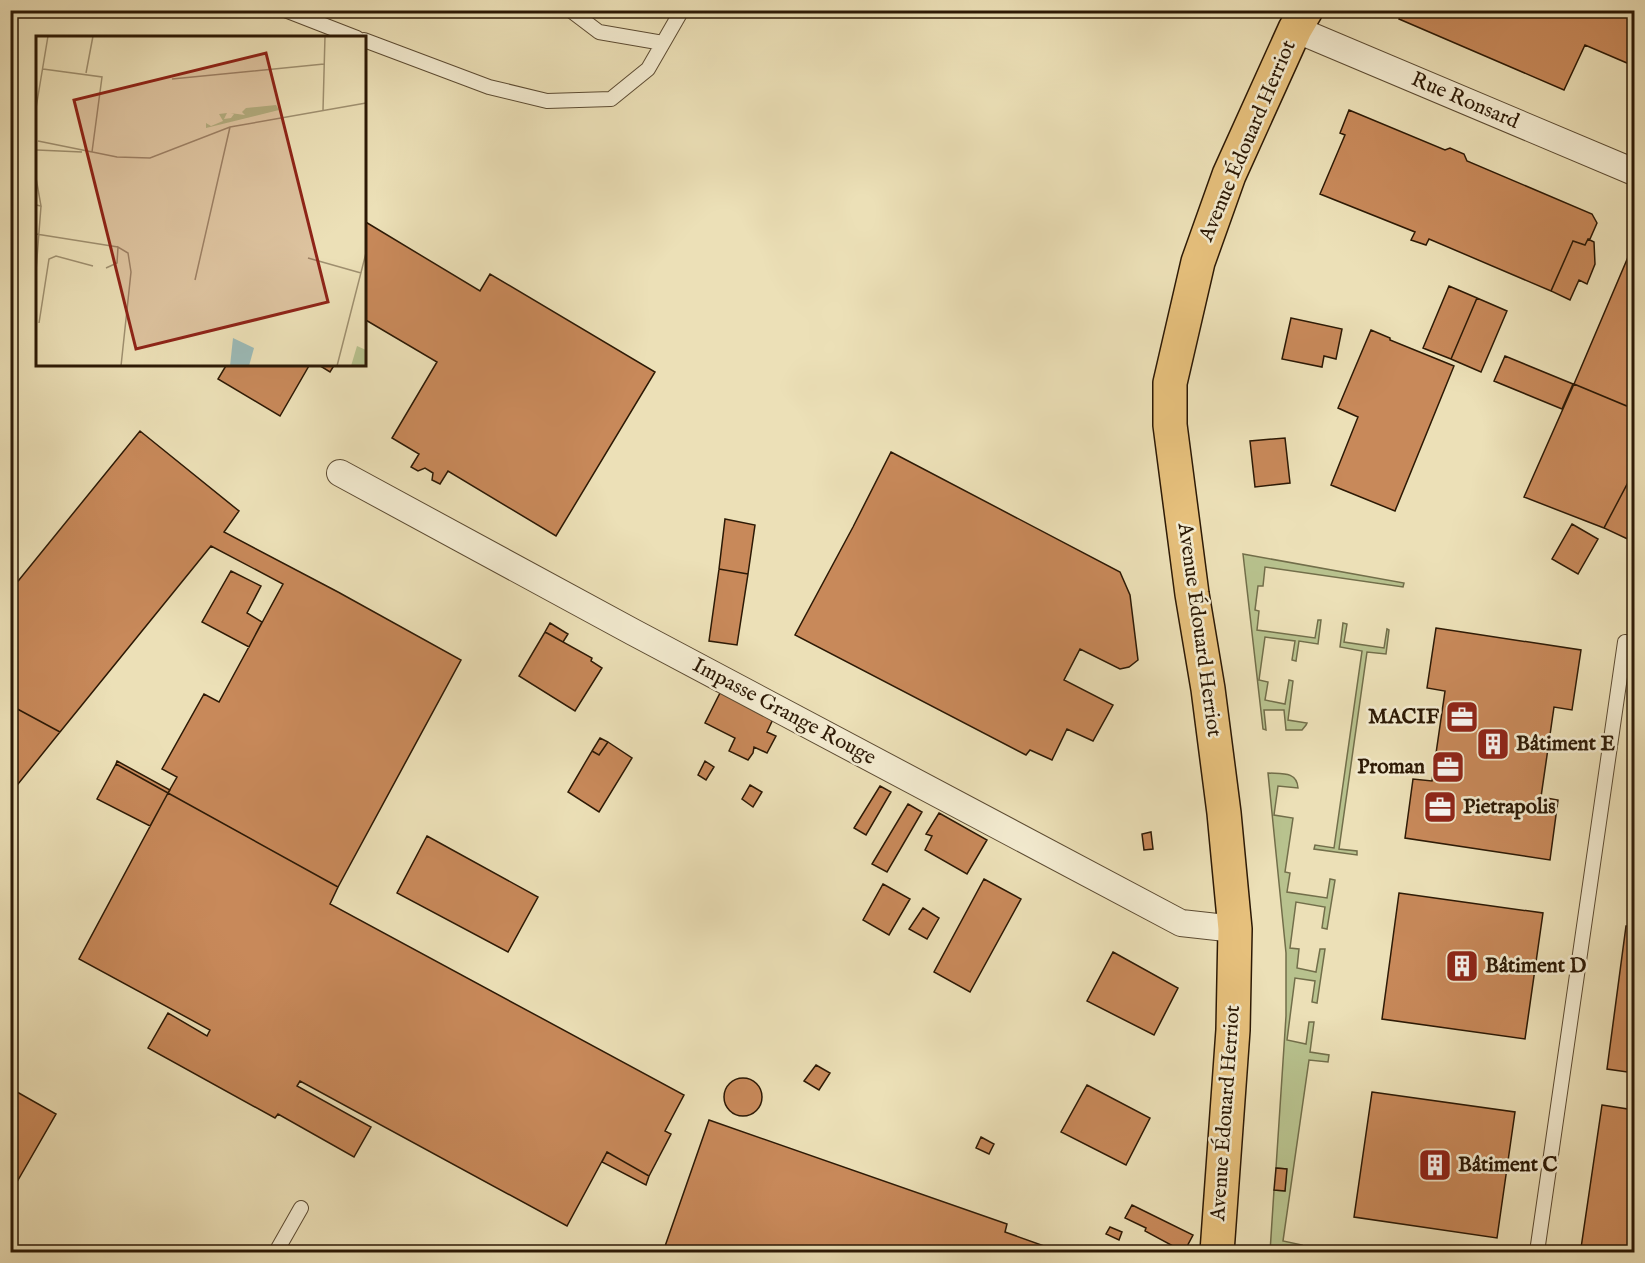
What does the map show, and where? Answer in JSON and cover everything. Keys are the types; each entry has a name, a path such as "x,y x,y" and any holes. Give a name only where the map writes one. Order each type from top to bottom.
{"main road":[{"name":"Avenue Édouard Herriot","path":"1217,1252 1233,1030 1235,929 1224,813 1170,425 1170,383 1198,262 1229,175 1301,17"}],"street":[{"name":"Rue Ronsard","path":"1301,17 1635,172"},
{"name":"Impasse Grange Rouge","path":"340,473 633,632 1181,923 1235,929"}],"lane":[{"path":"285,10 352,36"},
{"path":"570,10 599,32 663,43"},
{"path":"366,41 489,87 547,101 611,99 648,69 682,10"},
{"path":"1537,1252 1625,642"},
{"path":"276,1252 301,1208"}],"green space":[{"path":"1243,554 1404,583 1403,587 1265,567 1263,586 1258,586 1255,610 1259,611 1257,630 1315,638 1318,620 1321,620 1318,644 1299,641 1296,661 1292,660 1295,641 1265,637 1259,680 1268,682 1265,700 1285,704 1289,680 1293,681 1288,720 1307,723 1302,730 1286,730 1284,710 1264,710 1266,730 1263,729"},
{"path":"1343,623 1347,624 1344,642 1384,648 1387,629 1389,630 1386,654 1367,652 1339,849 1357,851 1357,855 1314,849 1315,845 1334,848 1362,651 1340,647"},
{"path":"1268,773 1291,776 1295,779 1298,788 1278,786 1274,815 1293,818 1285,872 1290,873 1287,892 1327,898 1330,879 1335,880 1327,929 1322,928 1325,907 1296,902 1290,948 1299,949 1297,968 1316,972 1320,949 1325,949 1317,1003 1312,1002 1315,981 1295,978 1287,1040 1306,1044 1309,1022 1314,1022 1310,1052 1329,1055 1328,1062 1309,1060 1283,1241 1302,1245 1300,1252 1270,1252 1274,1190 1285,1191 1286,1169 1276,1168 1286,1016 1286,953"}],"building":[{"path":"1402,10 1634,10 1634,66 1585,45 1564,90 1399,19"},
{"path":"1349,110 1445,150 1450,148 1464,154 1467,161 1592,214 1597,223 1590,239 1585,245 1573,241 1551,291 1429,239 1426,245 1411,240 1415,232 1320,194 1345,135 1340,133"},
{"path":"366,222 480,291 490,274 655,372 556,536 448,471 440,484 432,480 433,473 425,468 418,471 411,467 419,454 392,438 437,362 366,320"},
{"path":"1588,239 1594,242 1595,264 1587,284 1579,280 1570,300 1551,291 1573,241 1585,245"},
{"path":"1634,243 1634,409 1574,384"},
{"path":"1449,286 1477,298 1451,359 1423,348"},
{"path":"1477,298 1507,311 1481,372 1451,359"},
{"path":"1291,318 1342,329 1336,359 1324,356 1322,367 1282,359"},
{"path":"1371,330 1454,366 1395,511 1331,485 1358,417 1338,408"},
{"path":"1505,356 1573,384 1562,409 1494,381"},
{"path":"226,366 309,366 280,416 218,379"},
{"path":"320,366 334,366 330,372"},
{"path":"1574,384 1634,409 1634,471 1604,528 1524,497"},
{"path":"140,431 239,511 224,532 461,660 338,887 168,793 177,777 162,769 204,694 219,702 283,584 211,546 60,732 10,705 10,591"},
{"path":"1285,438 1290,483 1255,487 1250,441"},
{"path":"891,452 1120,572 1130,595 1138,660 1129,667 1120,669 1080,649 1064,680 1113,705 1093,741 1067,729 1052,760 1030,750 1026,755 795,635"},
{"path":"1634,471 1634,542 1604,528"},
{"path":"725,519 755,525 748,574 719,569"},
{"path":"1572,524 1598,539 1578,574 1552,559"},
{"path":"719,569 748,574 737,645 709,641"},
{"path":"231,571 261,586 247,613 262,622 249,647 202,622"},
{"path":"550,623 568,634 563,642 545,632"},
{"name":"Bâtiment E","path":"1436,628 1581,650 1572,710 1554,707 1541,797 1558,800 1550,860 1405,838 1413,779 1432,781 1445,691 1427,688"},
{"path":"545,632 592,658 591,661 602,668 575,711 519,676"},
{"path":"722,689 774,717 767,732 776,736 767,753 754,747 748,760 729,751 735,738 705,723"},
{"path":"10,705 60,732 10,794"},
{"path":"600,738 608,742 599,755 592,751"},
{"path":"608,742 632,758 599,812 568,792 592,751 599,755"},
{"path":"117,761 170,790 168,793 116,764"},
{"path":"705,761 714,767 706,780 698,775"},
{"path":"116,764 168,793 150,826 97,799"},
{"path":"750,785 762,792 753,807 742,799"},
{"path":"880,786 891,792 866,835 854,828"},
{"path":"168,793 338,887 330,904 684,1095 665,1131 671,1134 649,1176 607,1152 567,1226 300,1081 297,1086 371,1127 354,1157 278,1114 275,1118 148,1048 168,1013 207,1036 210,1030 79,959"},
{"path":"908,804 922,812 887,872 872,864"},
{"path":"939,813 987,840 967,874 925,850 932,836 926,834"},
{"path":"1151,832 1153,849 1144,850 1142,834"},
{"path":"427,836 538,897 508,952 397,893"},
{"path":"984,879 1021,899 970,992 934,972"},
{"path":"883,884 910,899 889,935 863,920"},
{"name":"Bâtiment D","path":"1399,893 1543,913 1525,1039 1382,1019"},
{"path":"923,908 939,918 927,939 909,929"},
{"path":"1626,926 1634,927 1634,1073 1607,1069"},
{"path":"1113,952 1178,988 1154,1035 1087,1001"},
{"path":"816,1065 830,1073 819,1090 804,1081"},
{"path":"743,1078 750,1079 756,1084 761,1090 761,1104 756,1110 750,1115 743,1116 736,1115 730,1110 725,1104 724,1097 725,1090 730,1084 736,1079"},
{"path":"1087,1085 1150,1118 1126,1165 1061,1132"},
{"path":"10,1088 56,1114 10,1194"},
{"name":"Bâtiment C","path":"1372,1092 1515,1112 1497,1238 1354,1217"},
{"path":"1602,1105 1634,1110 1634,1252 1581,1248"},
{"path":"709,1120 1007,1224 1005,1232 1061,1252 663,1252"},
{"path":"981,1137 994,1144 989,1154 976,1148"},
{"path":"607,1152 649,1176 646,1185 602,1162"},
{"path":"1276,1168 1287,1169 1285,1191 1274,1190"},
{"path":"1132,1205 1193,1235 1184,1252 1145,1231 1146,1228 1125,1218"},
{"path":"1110,1227 1122,1232 1119,1240 1106,1234"}],"place":[{"name":"MACIF","path":"1462,717"},
{"name":"Bâtiment E","path":"1493,744"},
{"name":"Proman","path":"1448,767"},
{"name":"Pietrapolis","path":"1440,807"},
{"name":"Bâtiment D","path":"1462,966"},
{"name":"Bâtiment C","path":"1435,1165"}]}
